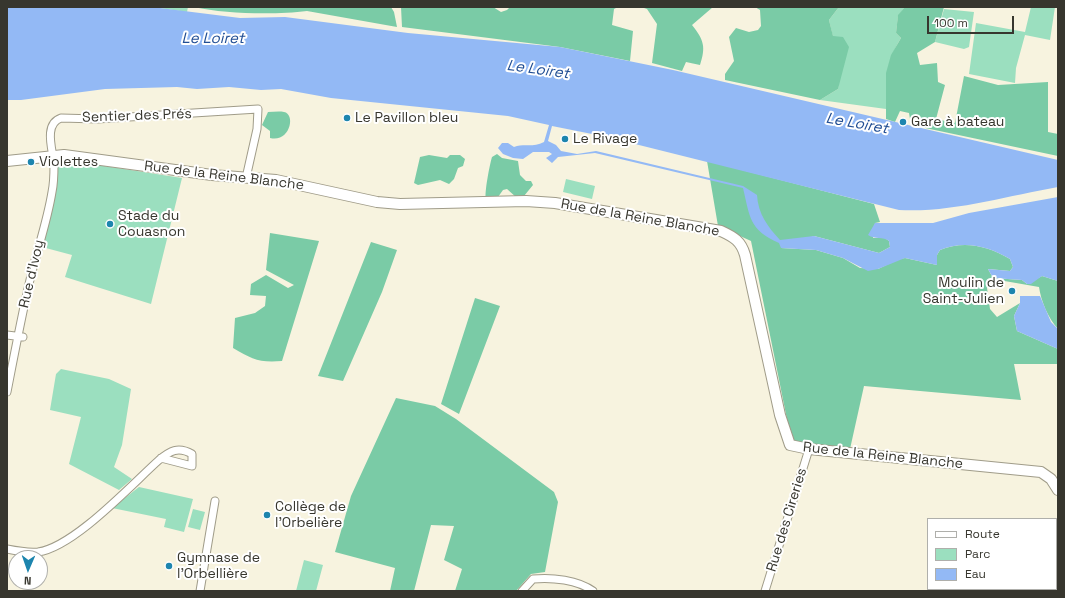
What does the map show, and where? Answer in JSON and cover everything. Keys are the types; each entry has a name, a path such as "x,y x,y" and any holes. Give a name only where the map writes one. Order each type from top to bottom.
{"street":[{"name":"Sentier des Prés","path":"53,156 50,141 52,123 61,118 97,119 258,109 257,129 246,178"},
{"name":"Rue de la Reine Blanche","path":"7,161 64,155 212,175 276,180 377,202 400,204 526,201 555,203 721,231 736,238 742,246 780,415 787,441 793,447 1041,472 1051,479 1058,490"},
{"name":"Rue d'Ivoy","path":"7,392 52,192 53,156"},
{"path":"7,335 20,337"},
{"name":"Rue des Cireries","path":"765,591 809,449"},
{"path":"7,550 38,552 63,543 81,531 162,458"},
{"path":"200,591 215,501"},
{"path":"522,591 533,579 548,578 579,584 593,591"}],"green space":[{"path":"152,7 188,7 187,12"},
{"path":"194,7 391,7 394,12 397,27 307,11 250,13 220,11"},
{"path":"401,7 493,7 501,12 510,7 618,7 614,9 612,25 633,31 630,61 560,47 402,27"},
{"path":"641,7 713,7 692,25 703,44 703,53 700,65 686,62 682,71 652,63 657,24 647,9"},
{"path":"755,7 839,7 829,20 833,36 843,37 849,47 838,89 820,100 725,80 725,74 734,61 729,37 736,28 749,32 758,30 761,26 760,10"},
{"path":"839,7 905,7 898,16 896,33 901,38 889,65 886,109 820,100 838,89 843,37 833,37 829,20"},
{"path":"905,7 944,7 935,42 917,53 920,65 937,63 938,82 945,85 936,119 955,123 964,76 998,85 1048,82 1048,132 1058,134 1058,156 911,125 909,113 900,111 895,122 886,119 886,73 891,55 901,38 896,33 898,15"},
{"path":"1031,7 1055,7 1050,40 1025,35 1016,68 1015,83 969,74 976,23 1025,32"},
{"path":"944,9 974,12 969,47 964,49 935,42"},
{"path":"268,112 284,112 288,114 290,118 289,128 282,136 270,138 270,131 262,125"},
{"path":"497,154 502,158 518,161 520,175 526,181 531,181 533,185 524,196 517,198 507,189 503,190 498,197 486,199 486,185 491,160 492,157"},
{"path":"429,155 447,158 450,155 460,155 465,159 463,166 458,168 454,179 449,184 440,180 418,185 414,183 420,157"},
{"name":"Stade du Couasnon","path":"66,160 182,178 151,304 65,277 72,255 42,247 56,193 57,166"},
{"path":"707,161 874,204 880,222 875,223 873,238 885,238 889,241 890,247 879,253 814,236 781,248 816,250 843,258 860,268 878,269 899,259 905,258 937,265 937,255 940,250 958,245 976,246 1002,254 1010,259 1013,267 1010,271 988,269 993,278 1022,280 1027,284 1042,276 1058,281 1058,329 1051,320 1041,298 1039,287 993,279 987,288 990,309 997,317 1020,303 1014,316 1017,331 1058,349 1058,364 1014,364 1021,400 864,386 850,449 792,444 751,241 718,226"},
{"path":"566,179 595,186 592,199 563,192"},
{"path":"270,233 319,241 282,361 261,361 245,355 233,348 235,318 255,313 265,306 266,296 250,295 251,284 266,275 288,288 294,285 266,270"},
{"path":"371,242 397,250 382,292 343,381 318,376"},
{"path":"475,298 500,306 459,414 441,404"},
{"path":"61,369 109,379 131,389 122,445 114,467 132,479 119,490 69,464 81,417 50,410 56,374"},
{"path":"396,398 435,406 456,419 554,492 558,502 545,572 531,574 516,591 455,591 462,569 444,560 454,526 431,525 414,591 390,591 395,568 335,552 351,496"},
{"path":"139,487 193,499 184,532 164,527 166,519 112,508"},
{"path":"193,509 205,512 200,530 188,527"},
{"path":"304,560 323,565 316,591 296,591"}],"water":[{"name":"Le Loiret","path":"7,7 152,7 240,18 285,17 408,33 560,47 673,70 1058,160 1058,187 979,203 939,209 899,210 607,137 552,126 548,141 556,145 561,151 577,154 596,151 743,186 757,195 759,208 764,220 780,240 814,236 879,253 890,247 889,241 868,235 875,223 933,223 969,213 1058,197 1058,281 1042,276 1031,284 1027,284 1022,280 993,278 988,269 1010,271 1013,267 1010,259 1002,254 976,246 958,245 940,250 937,255 937,265 905,258 878,269 868,271 843,258 816,250 781,248 779,243 762,233 752,222 743,188 595,153 558,157 552,163 546,158 552,154 549,152 533,152 523,159 513,158 503,154 498,148 502,143 508,143 514,147 540,144 544,142 549,125 508,116 331,98 281,89 261,90 229,87 197,89 177,87 105,89 21,100 7,100"},
{"path":"1020,296 1040,296 1051,322 1058,329 1058,349 1017,331 1014,316 1020,303"}],"place":[{"name":"Le Pavillon bleu","path":"347,118"},
{"name":"Gare à bateau","path":"903,122"},
{"name":"Le Rivage","path":"565,139"},
{"name":"Violettes","path":"31,162"},
{"name":"Stade du Couasnon","path":"110,224"},
{"name":"Moulin de Saint-Julien","path":"1012,291"},
{"name":"Collège de l'Orbelière","path":"267,515"},
{"name":"Gymnase de l'Orbellière","path":"169,566"}]}
